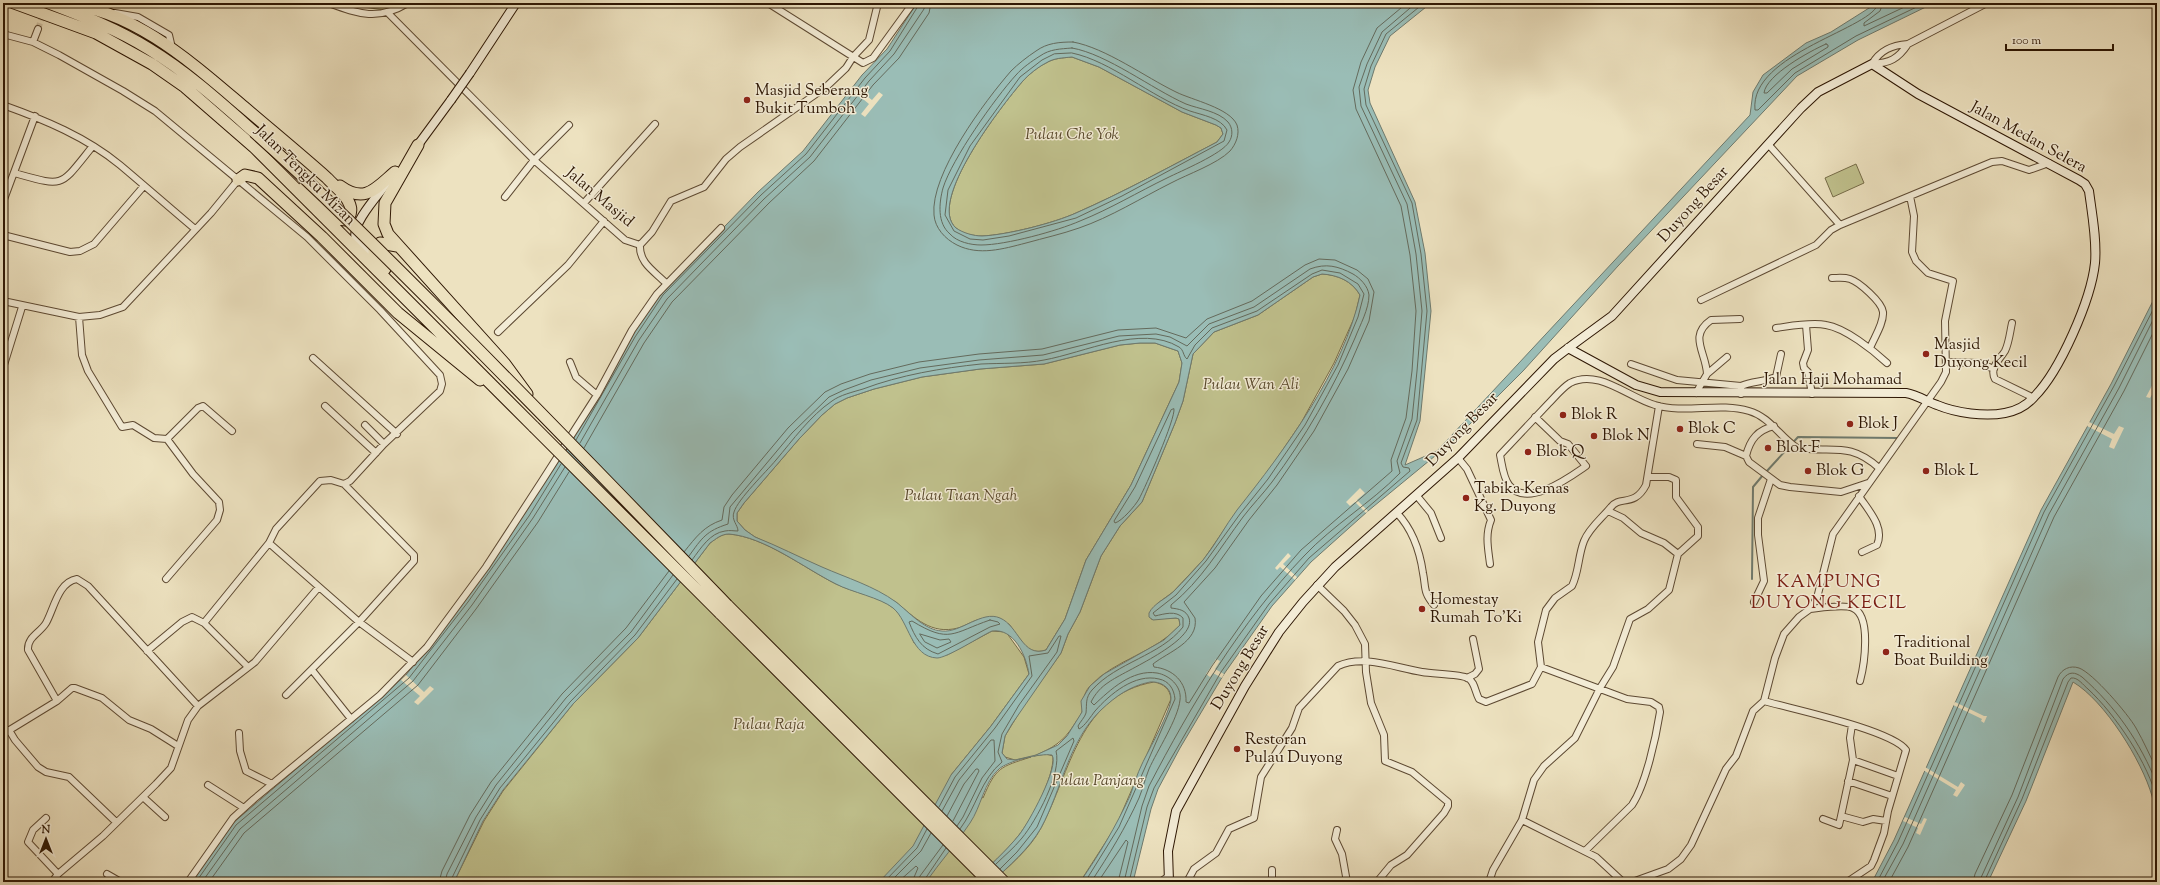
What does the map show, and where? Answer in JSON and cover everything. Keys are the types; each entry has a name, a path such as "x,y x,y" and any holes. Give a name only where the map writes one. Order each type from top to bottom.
{"highway":[{"name":"Jalan Tengku Mizan","path":"14,3 96,33 152,64 185,87 254,147 534,427 723,609"},
{"name":"Jalan Tengku Mizan","path":"49,3 104,25 148,48 182,71 308,180 543,415"},
{"path":"63,3 101,11 147,33 173,50 234,99 327,178 350,203 352,212 346,220 338,219 296,180 254,147"},
{"path":"418,145 385,203 384,224 388,234 397,246 505,364 543,415 723,609 912,797 1004,882"},
{"path":"327,178 352,193 363,195 376,189 395,172"},
{"path":"238,180 246,176 258,178 322,237 398,313 520,412"},
{"path":"397,246 380,243 374,249 374,257 410,302"},
{"path":"912,797 989,882"}],"street":[{"path":"328,3 363,13 388,13 408,3"},
{"path":"374,257 357,241 355,232 360,219 451,100 516,3"},
{"path":"768,3 863,63 873,58 913,3"},
{"name":"Jalan Masjid","path":"388,13 534,160 625,240 640,245 652,232 671,201 704,187 730,155 758,133 826,88 846,68 853,57 869,40 878,3"},
{"name":"Duyong Besar","path":"1872,64 1878,54 1896,44 1908,44 1987,3"},
{"path":"33,42 38,29"},
{"path":"3,34 33,42 96,75 155,111 307,237 380,310 440,375 442,384 440,391 384,444 350,481 344,484"},
{"name":"Duyong Besar","path":"1169,879 1168,851 1172,824 1184,793 1271,644 1317,585 1458,458 1538,374 1568,348 1612,316 1768,144 1818,92 1872,64 1885,63 1900,56 1908,44"},
{"name":"Jalan Medan Selera","path":"1872,64 1918,94 2079,180 2085,184 2089,191 2095,262 2090,287 2068,342 2052,373 2034,398 2015,411 1995,414 1944,408 1929,401"},
{"path":"3,105 35,116 76,136 119,165 143,187 195,229"},
{"path":"3,202 35,116"},
{"path":"584,203 655,124"},
{"path":"505,197 534,160 569,125"},
{"path":"1768,144 1840,225"},
{"path":"14,173 48,183 58,183 68,177 92,147"},
{"path":"1701,300 1816,245 1831,230 1840,225 1992,162 2002,161 2029,170 2049,163"},
{"path":"3,302 22,307 79,317 100,315 123,307 211,213 238,180"},
{"path":"3,235 70,252 86,249 94,244 143,187"},
{"path":"1632,882 1668,869 1688,850 1726,769 1736,756 1753,711 1764,701 1781,641 1790,626 1810,609 1817,598 1830,539 1858,496 1929,401 1946,372 1945,321 1953,281 1928,273 1916,261 1912,252 1914,216 1910,196"},
{"path":"498,332 568,265 604,221"},
{"path":"188,882 226,828 244,808 380,695 413,662 456,610 486,567 597,395 632,330 666,283 721,228"},
{"path":"640,245 640,254 644,261 666,283"},
{"path":"1832,278 1843,277 1856,282 1872,296 1882,309 1882,318 1870,348"},
{"path":"3,368 22,307"},
{"path":"79,317 82,355 88,371 97,384 119,424 122,427 133,425 154,438 166,439 193,474 216,498 220,510 217,520 166,579"},
{"path":"1707,374 1698,343 1700,330 1711,320 1740,319"},
{"path":"2012,323 2004,351 1999,357 1994,369 1995,379 2034,398"},
{"path":"1776,328 1825,324 1870,348 1887,363"},
{"path":"1806,325 1808,350 1803,363 1804,368 1808,372 1812,394"},
{"name":"Jalan Haji Mohamad","path":"1568,348 1648,390 1660,392 1696,393 1741,390 1812,394 1906,393 1929,401"},
{"path":"1632,364 1677,380 1741,390 1750,382 1768,381 1776,377 1781,354"},
{"path":"1696,393 1707,374 1727,357"},
{"path":"313,358 396,434"},
{"path":"570,362 576,377 597,395"},
{"path":"1946,362 1980,363 1994,369"},
{"path":"1612,386 1619,376"},
{"path":"1535,417 1560,441 1568,444 1586,466 1558,485 1548,489 1522,492 1515,490 1506,480 1500,455 1535,417 1570,383 1588,379 1596,380 1612,386 1641,400 1659,406 1742,409 1759,414 1774,426 1792,444 1802,448 1851,450 1869,459 1879,468"},
{"path":"166,439 198,408 203,406 232,431"},
{"path":"325,406 376,453"},
{"path":"1187,882 1194,869 1216,853 1229,829 1254,818 1261,777 1292,728 1299,708 1338,666 1345,663 1365,662 1393,665 1422,672 1467,678 1474,684 1479,699 1491,701 1532,684 1541,668 1538,642 1546,610 1555,598 1572,586 1580,552 1586,537 1614,503 1632,500 1639,496 1648,477 1659,406"},
{"path":"365,424 384,444"},
{"path":"1746,456 1756,434 1763,428 1774,426"},
{"path":"1697,444 1725,447 1746,456 1749,462 1780,485 1832,492 1847,490 1868,483"},
{"path":"1458,458 1467,469 1491,520 1488,528 1487,542 1490,564"},
{"path":"1489,882 1496,863 1522,820 1534,780 1544,766 1575,738 1600,688 1613,668 1623,644 1630,619 1648,609 1669,590 1678,554 1696,539 1699,532 1698,527 1678,502 1676,497 1676,480 1669,477 1648,477"},
{"path":"1754,602 1764,581 1758,535 1758,518 1770,478"},
{"path":"204,623 269,543 276,529 320,481 331,480 344,484 411,552 415,558 411,565 359,622 286,695"},
{"path":"1417,496 1431,513 1441,538"},
{"path":"1858,496 1874,517 1878,534 1877,545 1862,552"},
{"path":"1608,511 1623,518 1641,533 1664,543 1678,554"},
{"path":"1397,513 1411,533 1421,562 1424,590 1434,605"},
{"path":"269,543 318,588 359,622 413,662"},
{"path":"56,701 28,650 28,646 31,638 46,623 59,594 68,582 77,579 88,586 198,706"},
{"path":"1317,585 1331,597 1355,625 1365,644 1365,662 1373,710 1384,735 1384,761 1412,772 1430,789 1444,797 1448,806 1437,822 1407,855 1391,865 1377,882"},
{"path":"52,882 58,874 103,836 170,768 188,720 198,706 248,667 318,588"},
{"path":"1810,609 1852,607 1857,611 1865,641 1860,681"},
{"path":"147,651 185,620 192,617 204,623 248,667"},
{"path":"1467,678 1475,674 1478,669 1473,639"},
{"path":"1541,668 1627,699 1650,702 1659,707 1660,712 1643,784 1637,797 1632,805 1585,851"},
{"path":"312,670 351,719"},
{"path":"3,734 56,701 72,688 102,698 129,720 152,729 178,746"},
{"path":"1764,701 1801,712 1840,720 1903,746 1906,754 1892,796 1882,841 1871,866 1846,882"},
{"path":"1824,819 1839,825 1853,760 1850,738 1852,725"},
{"path":"9,730 15,740 38,768 46,772 69,777 116,822"},
{"path":"239,733 240,751 246,771 270,787"},
{"path":"1853,760 1898,776"},
{"path":"1848,781 1892,796"},
{"path":"208,785 244,808"},
{"path":"143,797 165,817"},
{"path":"1841,816 1863,822 1873,819 1886,820"},
{"path":"46,818 33,830 28,842 58,874"},
{"path":"1522,820 1585,851 1606,865 1623,882"},
{"path":"1337,830 1335,839 1342,854 1347,882"},
{"path":"1272,870 1272,882"},
{"path":"107,874 121,882"},
{"path":"1160,882 1169,879"}],"green space":[{"path":"348,3 396,3 384,10 350,5"},
{"name":"Pulau Che Yok","path":"1072,57 1099,67 1182,112 1216,125 1221,128 1223,134 1217,142 1130,188 1056,221 1030,228 982,236 976,236 959,230 956,228 949,215 951,197 959,176 985,131 999,110 1030,74 1049,61 1058,58"},
{"path":"1856,164 1864,183 1833,197 1825,178"},
{"name":"Pulau Raja","path":"1322,274 1339,277 1349,282 1360,295 1355,316 1334,363 1301,423 1265,476 1237,511 1204,559 1173,592 1158,603 1151,619 1176,618 1179,619 1180,625 1159,643 1123,662 1100,677 1087,689 1084,696 1081,714 1066,736 1052,747 1034,756 1046,754 1053,756 1050,775 1041,797 1030,819 1014,841 973,882 454,882 484,821 503,791 573,704 638,638 710,543 726,534 743,536 770,547 836,584 886,603 900,615 914,643 947,655 992,631 1006,632 1024,657 1029,674 991,726 951,775 983,798 992,780 1000,770 1012,763 1031,757 1015,760 1005,757 1002,753 1005,736 1022,708 1061,653 1068,634 1080,612 1101,556 1120,526 1142,502 1183,401 1193,354 1214,332 1258,315 1313,277"},
{"name":"Pulau Tuan Ngah","path":"1155,343 1178,351 1182,363 1179,382 1131,485 1086,560 1065,619 1046,650 1033,651 1020,640 1009,624 991,620 978,620 958,628 948,630 924,624 896,602 755,537 745,530 737,521 737,513 744,503 799,439 822,415 835,404 847,398 874,389 922,377 980,369 1044,364 1120,345"},
{"name":"Pulau Panjang","path":"1154,682 1161,684 1166,688 1171,699 1116,826 1080,882 992,882 1019,857 1041,828 1070,760 1093,719 1109,702 1129,690"}],"water":[{"path":"917,3 1431,3 1390,36 1375,67 1368,90 1370,103 1415,202 1425,253 1431,311 1420,421 1405,465 1437,451 1750,115 1753,92 1763,75 1806,43 1831,32 1877,3 1934,3 1858,40 1797,76 1618,266 1523,371 1452,442 1368,511 1311,562 1272,606 1224,674 1180,748 1158,789 1151,809 1133,882 1080,882 1107,840 1130,796 1140,768 1159,731 1170,704 1171,694 1167,688 1154,682 1136,686 1112,700 1101,710 1081,736 1073,751 1048,813 1036,836 1018,857 992,882 973,882 1008,847 1023,829 1042,795 1051,771 1053,761 1052,755 1040,755 1024,758 1003,766 994,774 986,788 974,817 960,838 926,882 879,882 913,846 951,775 991,726 1029,674 1022,651 1013,638 1007,634 1000,631 992,631 942,657 937,658 928,656 921,652 911,638 903,621 888,604 836,584 770,547 743,536 726,534 710,543 638,638 573,704 503,790 483,821 454,882 191,882 233,823 406,675 464,600 525,513 594,402 631,335 660,293 758,192 803,151 862,75 887,49","holes":["1072,57 1099,67 1182,112 1216,125 1221,128 1223,134 1217,142 1130,188 1056,221 1030,228 982,236 972,235 956,228 949,215 951,197 959,176 971,154 999,110 1030,74 1049,61 1058,58","1322,274 1339,277 1349,282 1360,295 1352,323 1341,352 1310,408 1292,436 1228,522 1212,548 1203,560 1174,591 1154,606 1149,613 1149,617 1153,620 1179,619 1180,625 1164,640 1104,674 1090,686 1081,701 1082,712 1067,736 1058,745 1036,755 1015,760 1007,759 1002,753 1005,736 1061,653 1068,634 1080,612 1101,556 1120,526 1142,502 1183,401 1193,354 1214,332 1258,315 1313,277","1155,343 1178,351 1182,363 1179,382 1131,485 1086,560 1065,619 1046,650 1031,650 1006,622 993,616 979,619 949,631 935,630 917,620 896,602 879,591 755,537 745,530 737,521 737,513 744,503 799,439 822,415 835,404 847,398 874,389 922,377 980,369 1044,364 1120,345"]},
{"path":"2157,293 2157,829 2152,796 2140,766 2131,750 2109,717 2085,691 2073,682 2026,801 1988,882 1872,882 1894,840 2041,510 2111,384"}],"pier":[{"path":"854,86 872,100 879,92 883,95 865,117 861,114 869,104 851,89"},
{"path":"2157,376 2157,386 2150,398 2146,397"},
{"path":"2089,422 2114,434 2119,426 2124,428 2114,449 2109,447 2112,439 2087,426"},
{"path":"1360,488 1365,493 1357,500 1368,511 1366,513 1355,502 1350,506 1346,502"},
{"path":"1288,553 1291,556 1283,564 1297,577 1295,580 1280,567 1277,570 1275,568"},
{"path":"1216,659 1220,661 1215,669 1224,674 1222,678 1213,673 1210,677 1206,674"},
{"path":"406,675 424,692 430,686 434,689 418,705 414,702 420,696 401,680"},
{"path":"1955,702 1984,716 1987,716 1984,723 1981,721 1982,719 1953,705"},
{"path":"1925,767 1958,787 1961,782 1965,785 1957,797 1953,795 1956,790 1923,770"},
{"path":"1905,817 1921,824 1924,818 1927,819 1920,835 1916,833 1918,828 1903,821"}],"waterway":[{"path":"1766,472 1798,437 1898,438"},
{"path":"1752,579 1753,487 1763,475"}],"tunnel":[{"path":"38,29 47,3"}],"place":[{"name":"Masjid Seberang Bukit Tumboh","path":"747,100"},
{"name":"Masjid Duyong Kecil","path":"1926,354"},
{"name":"Blok R","path":"1563,415"},
{"name":"Blok J","path":"1850,424"},
{"name":"Blok C","path":"1680,429"},
{"name":"Blok N","path":"1594,436"},
{"name":"Blok F","path":"1768,448"},
{"name":"Blok Q","path":"1528,452"},
{"name":"Blok G","path":"1808,471"},
{"name":"Blok L","path":"1926,471"},
{"name":"Tabika Kemas Kg. Duyong","path":"1466,498"},
{"name":"Homestay Rumah To’Ki","path":"1422,609"},
{"name":"Traditional Boat Building","path":"1886,652"},
{"name":"Restoran Pulau Duyong","path":"1237,749"}],"district":[{"name":"KAMPUNG DUYONG KECIL","path":"1829,593"}],"park label":[{"name":"Pulau Wan Ali","path":"1251,385"}]}
